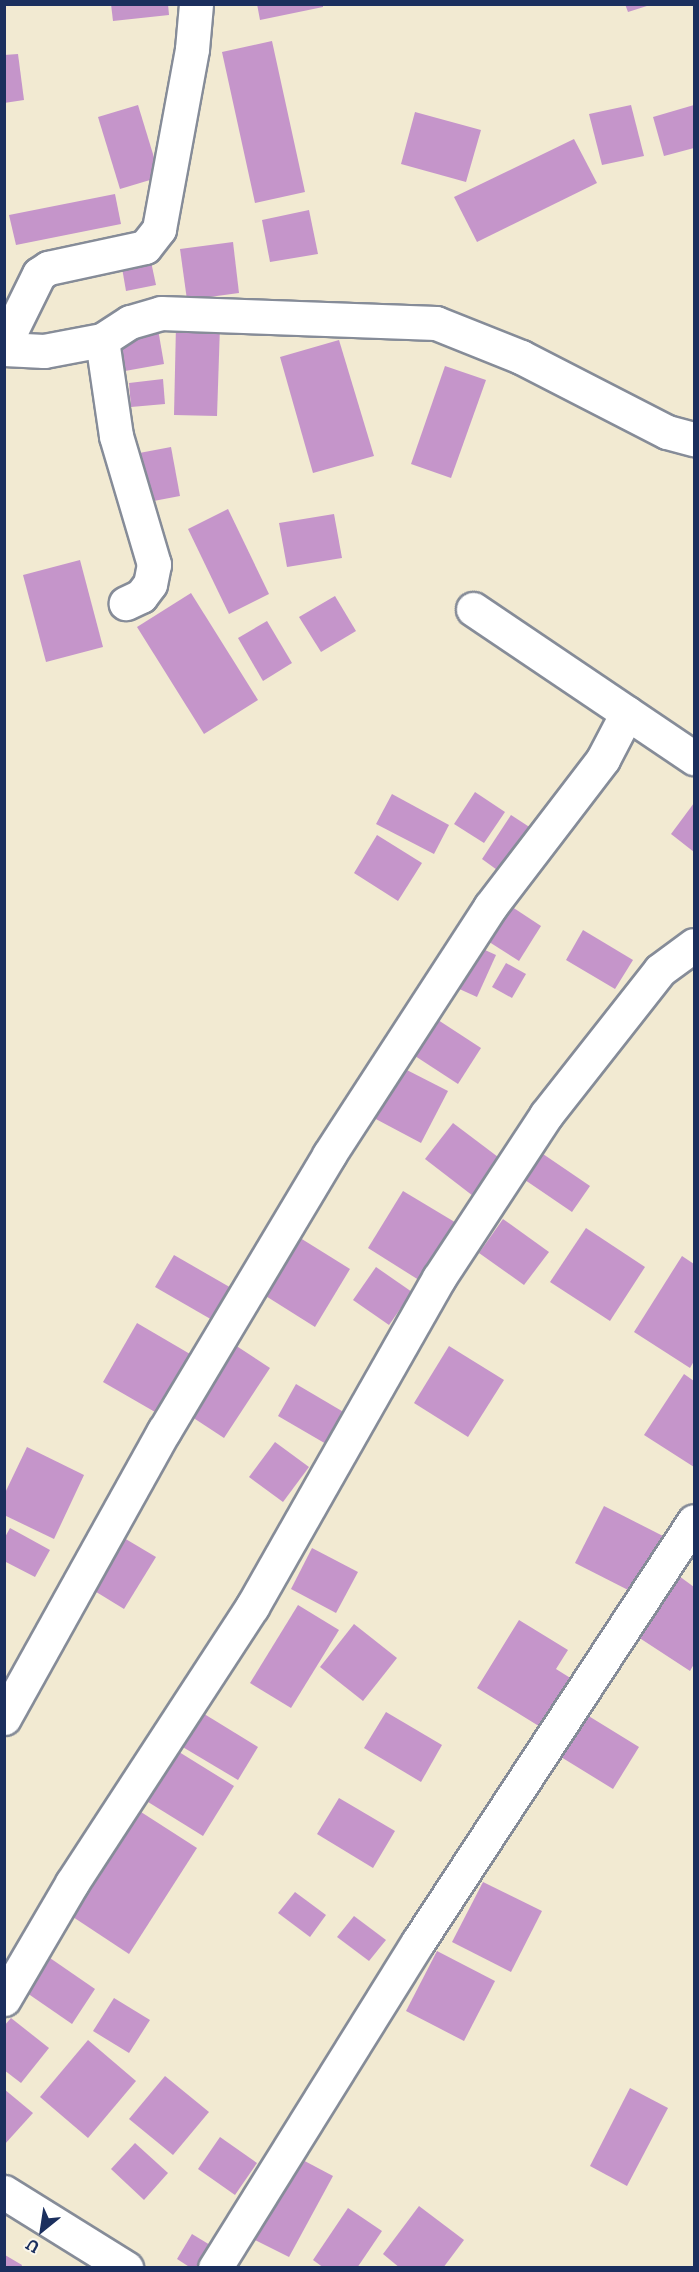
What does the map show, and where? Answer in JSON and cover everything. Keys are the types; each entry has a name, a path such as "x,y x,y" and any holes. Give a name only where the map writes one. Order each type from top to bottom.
{"street":[{"path":"196,4 192,49 159,229 145,247 48,268 39,274 4,347 44,351 102,340 130,322 161,314 436,323 521,357 667,432 694,439"},
{"path":"102,340 116,436 154,564 150,584 141,596 126,603"},
{"path":"473,609 694,758"},
{"path":"4,1718 164,1431 329,1155 490,907 603,759 627,713"},
{"path":"4,1999 72,1883 252,1606 439,1278 546,1115 660,970 694,945"},
{"path":"215,2268 418,1942 694,1521"},
{"path":"4,2192 126,2268"}],"building":[{"path":"111,4 168,4 169,15 113,21"},
{"path":"257,4 323,4 323,7 260,20"},
{"path":"625,4 650,4 650,5 628,12"},
{"path":"272,41 305,192 255,203 222,52"},
{"path":"18,54 24,100 4,103 4,55"},
{"path":"138,105 160,177 120,189 98,117"},
{"path":"631,105 644,156 602,165 589,114"},
{"path":"694,105 694,148 664,156 653,117"},
{"path":"415,112 481,130 466,182 401,164"},
{"path":"574,139 597,183 477,242 454,197"},
{"path":"115,194 121,224 16,245 9,215"},
{"path":"309,210 318,254 270,262 262,220"},
{"path":"233,242 239,293 187,300 180,249"},
{"path":"150,257 156,285 126,291 121,262"},
{"path":"176,325 220,326 217,416 174,415"},
{"path":"158,329 164,364 125,371 119,335"},
{"path":"339,340 374,456 313,473 280,357"},
{"path":"445,366 486,380 451,478 411,464"},
{"path":"163,379 165,404 131,407 129,383"},
{"path":"171,447 180,496 143,503 134,454"},
{"path":"228,509 269,594 229,614 188,529"},
{"path":"334,514 342,558 287,567 279,523"},
{"path":"80,560 103,647 46,662 23,575"},
{"path":"191,593 258,700 204,734 137,627"},
{"path":"335,596 356,631 321,652 299,617"},
{"path":"267,621 292,663 263,681 238,638"},
{"path":"475,792 505,812 484,843 454,824"},
{"path":"392,794 449,825 434,854 376,824"},
{"path":"694,803 694,852 671,834"},
{"path":"511,815 534,830 504,875 482,859"},
{"path":"377,835 422,863 398,901 354,873"},
{"path":"506,903 541,926 519,961 483,938"},
{"path":"583,930 633,960 615,989 566,960"},
{"path":"474,945 496,955 477,997 455,987"},
{"path":"506,963 526,974 512,998 492,987"},
{"path":"435,1018 481,1048 458,1084 412,1054"},
{"path":"399,1066 448,1091 421,1143 372,1117"},
{"path":"453,1123 506,1163 477,1199 425,1159"},
{"path":"543,1154 590,1186 572,1212 525,1180"},
{"path":"403,1191 458,1224 422,1282 368,1248"},
{"path":"503,1219 549,1252 524,1285 479,1253"},
{"path":"586,1228 645,1267 610,1321 550,1282"},
{"path":"297,1236 350,1269 315,1327 261,1293"},
{"path":"174,1255 233,1289 214,1321 155,1287"},
{"path":"682,1256 694,1264 694,1361 690,1368 634,1332"},
{"path":"376,1267 412,1292 389,1325 353,1300"},
{"path":"137,1323 190,1354 155,1412 103,1382"},
{"path":"235,1345 270,1368 224,1438 189,1415"},
{"path":"449,1346 504,1380 468,1437 414,1403"},
{"path":"684,1374 694,1381 694,1467 644,1435"},
{"path":"296,1384 352,1417 333,1448 278,1416"},
{"path":"275,1442 309,1467 283,1502 249,1477"},
{"path":"27,1447 84,1475 54,1539 4,1515 4,1495"},
{"path":"604,1506 663,1536 634,1593 575,1563"},
{"path":"10,1528 50,1550 35,1577 4,1561 4,1539"},
{"path":"124,1538 156,1557 124,1609 93,1590"},
{"path":"312,1548 358,1572 336,1613 291,1589"},
{"path":"679,1576 694,1587 694,1664 690,1671 638,1637"},
{"path":"298,1605 339,1630 291,1708 250,1683"},
{"path":"519,1620 568,1650 556,1669 572,1679 542,1728 477,1688"},
{"path":"354,1624 397,1658 363,1701 320,1667"},
{"path":"201,1712 258,1747 238,1780 181,1746"},
{"path":"386,1712 442,1745 421,1782 364,1748"},
{"path":"587,1715 639,1747 613,1789 561,1757"},
{"path":"171,1747 234,1786 203,1836 140,1797"},
{"path":"339,1798 395,1831 373,1868 317,1834"},
{"path":"141,1812 197,1848 129,1954 73,1917"},
{"path":"483,1882 542,1911 511,1972 452,1942"},
{"path":"295,1892 326,1915 310,1937 278,1913"},
{"path":"354,1916 386,1940 369,1961 337,1937"},
{"path":"437,1951 495,1981 464,2041 406,2011"},
{"path":"50,1958 95,1989 72,2024 27,1993"},
{"path":"114,1998 150,2020 129,2053 93,2031"},
{"path":"11,2018 49,2048 21,2083 4,2070 4,2026"},
{"path":"88,2040 136,2081 88,2138 40,2097"},
{"path":"165,2076 209,2112 173,2155 129,2119"},
{"path":"630,2088 668,2108 627,2186 590,2166"},
{"path":"4,2089 33,2113 4,2145"},
{"path":"220,2137 257,2163 235,2195 198,2169"},
{"path":"135,2143 168,2173 144,2200 111,2169"},
{"path":"299,2158 333,2176 289,2257 255,2240"},
{"path":"419,2206 464,2240 443,2268 400,2268 383,2254"},
{"path":"348,2208 382,2231 357,2268 324,2268 313,2260"},
{"path":"192,2234 215,2248 203,2268 191,2268 177,2259"},
{"path":"5,2255 22,2265 21,2268 5,2268"}]}
